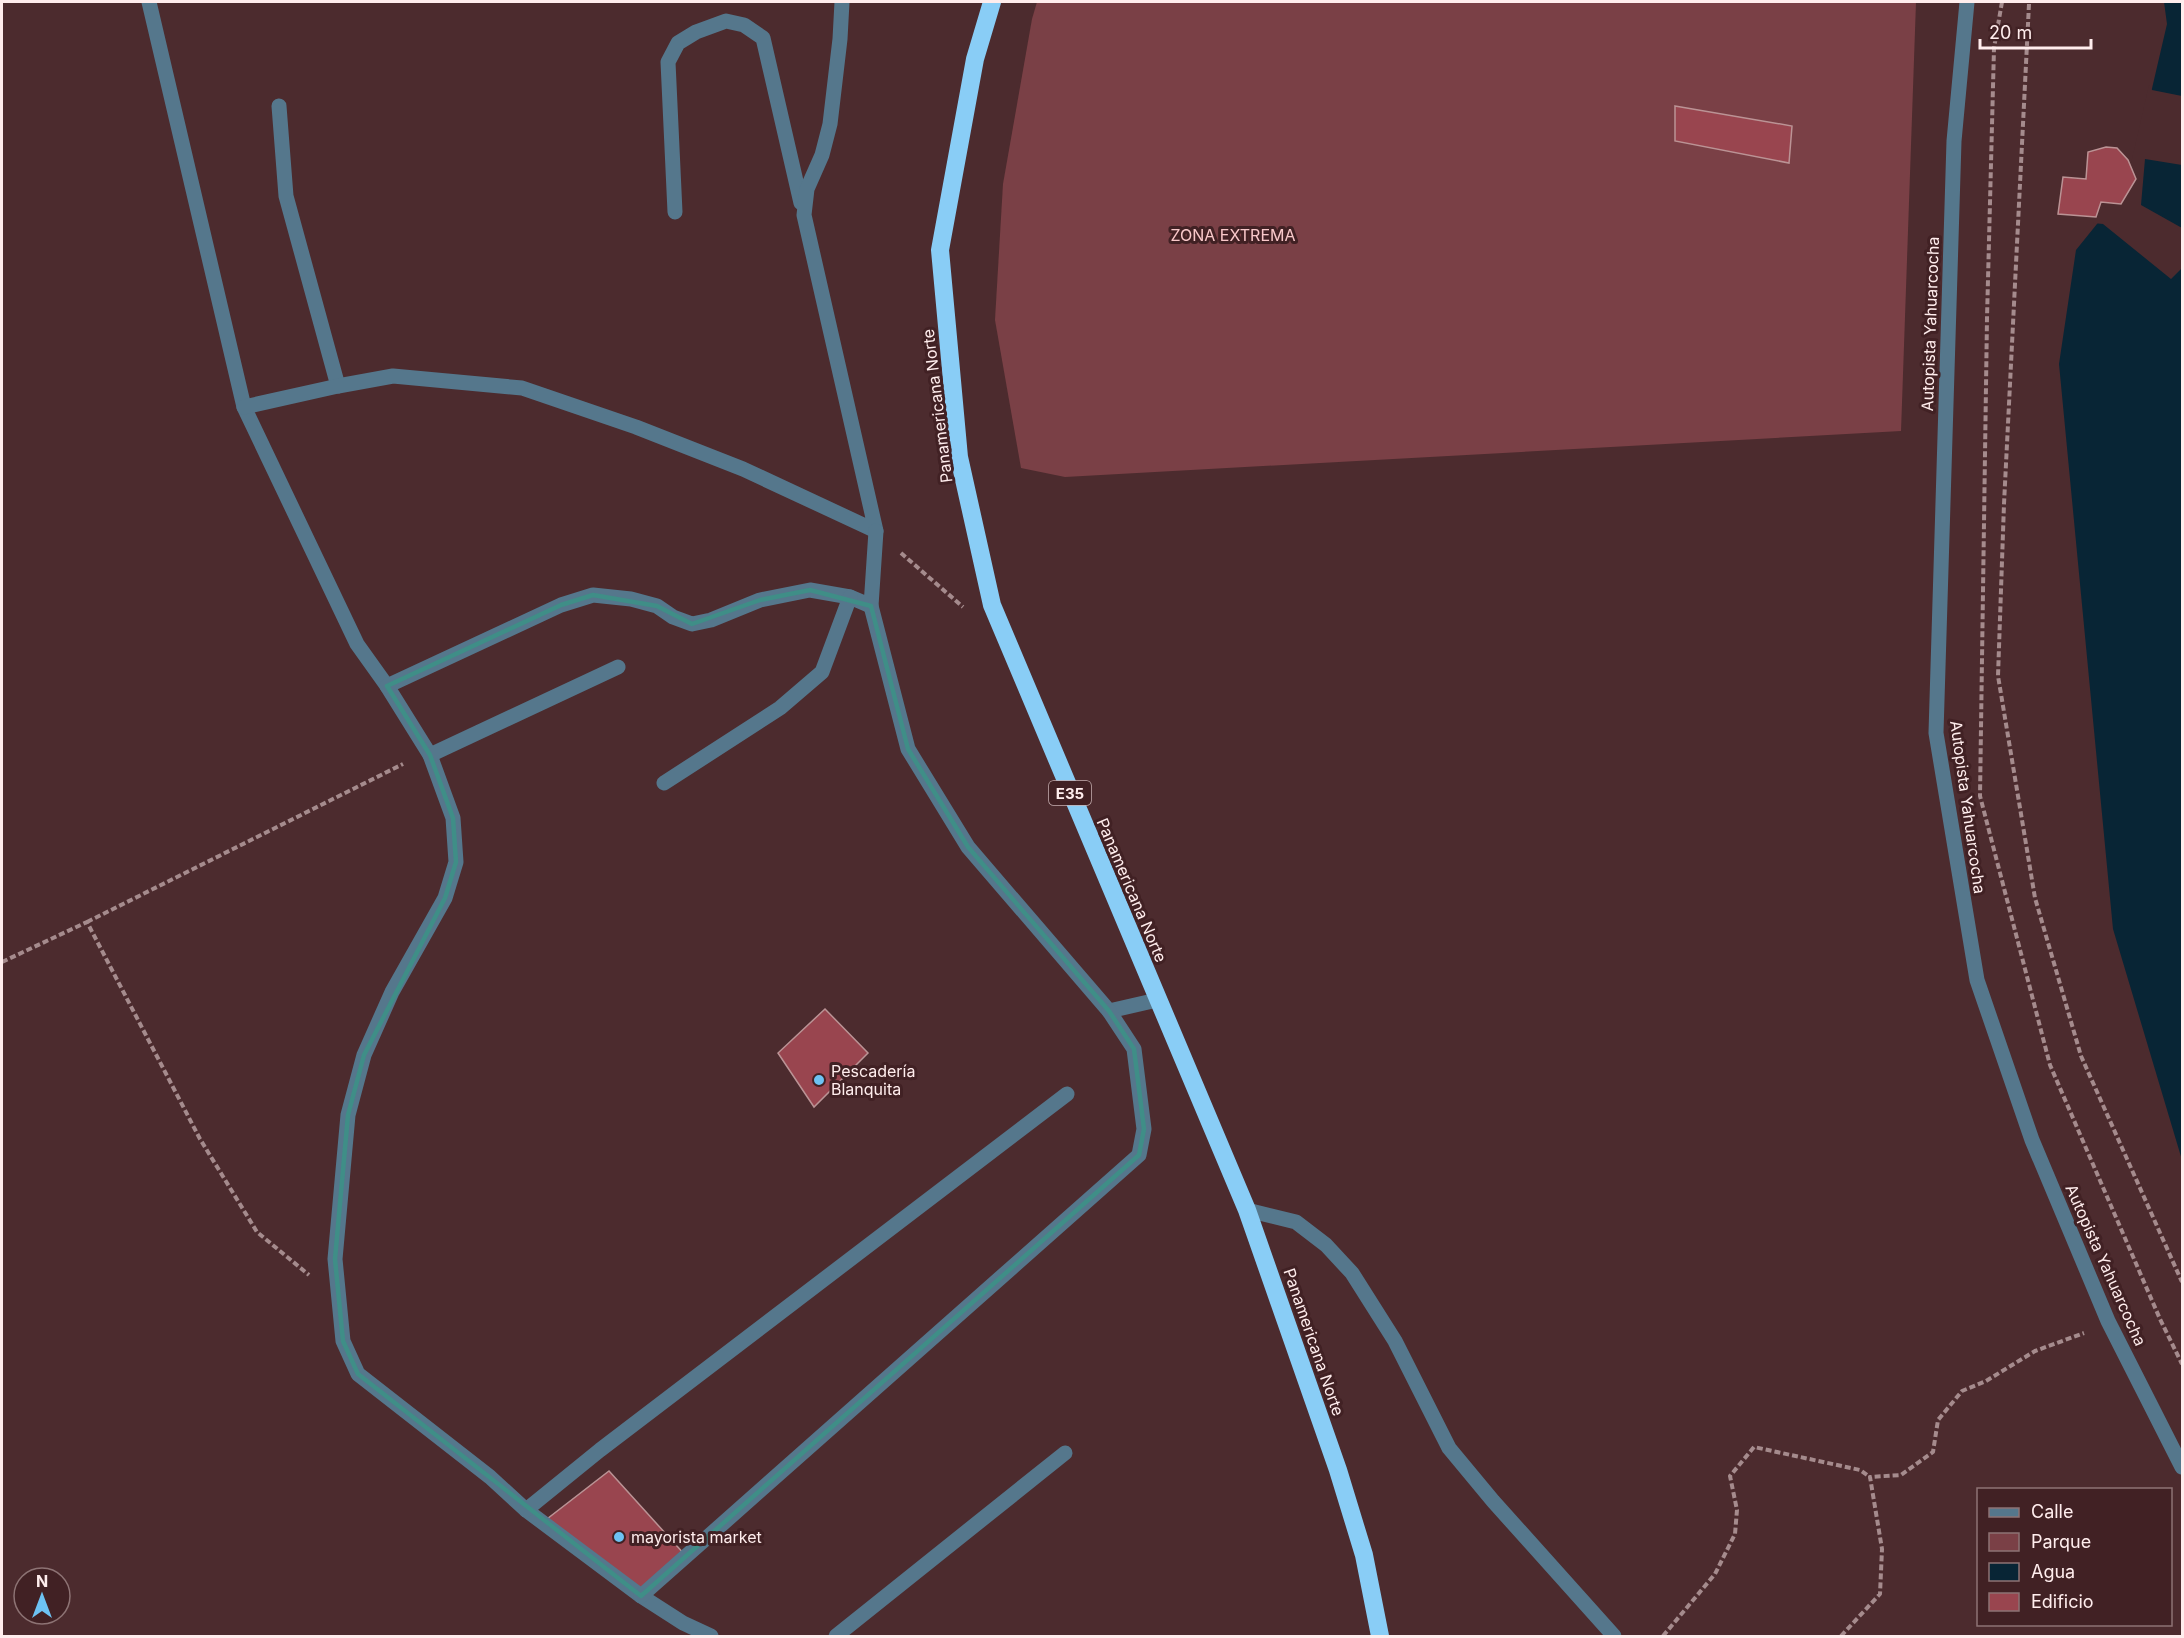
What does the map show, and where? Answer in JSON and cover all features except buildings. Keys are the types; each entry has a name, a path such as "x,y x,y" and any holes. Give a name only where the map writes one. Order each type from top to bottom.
{"highway":[{"name":"Panamericana Norte","path":"992,2 975,59 940,250 959,457 992,604 1247,1210 1338,1470 1364,1554 1380,1636"}],"street":[{"path":"149,2 244,407 357,644 430,755 453,818 456,862 445,898 393,992 364,1055 348,1115 335,1259 343,1341 358,1374 490,1477 526,1510 641,1596 683,1623 711,1636"},
{"path":"804,215 807,189 822,155 830,124 842,2"},
{"name":"Autopista Yahuarcocha","path":"1966,2 1953,141 1936,733 1977,980 2032,1140 2108,1321 2182,1467"},
{"path":"641,1596 1139,1155 1144,1129 1134,1049 1109,1011 968,847 909,749 871,606 876,531 804,215 763,38 744,25 726,21 696,32 678,43 668,62 675,212"},
{"path":"279,106 286,196 338,386"},
{"path":"244,407 393,376 522,388 636,426 743,469 876,531"},
{"path":"387,687 561,605 593,595 631,599 657,606 674,617 692,624 711,620 760,600 810,590 850,597 871,606"},
{"path":"663,783 780,708 822,672 850,597"},
{"path":"430,755 618,667"},
{"path":"1109,1011 1157,1000"},
{"path":"526,1510 600,1450 1067,1094"},
{"path":"1247,1210 1296,1222 1326,1245 1352,1273 1395,1341 1449,1448 1493,1501 1614,1636"},
{"path":"836,1636 1065,1453"}],"path":[{"path":"2002,2 1994,48 1980,796 2050,1065 2160,1319 2182,1364"},
{"path":"2029,4 2004,504 1998,676 2035,898 2081,1056 2182,1282"},
{"path":"876,531 963,607"},
{"path":"2,962 419,756 430,755"},
{"path":"87,922 200,1139 257,1232 313,1279 335,1259"},
{"path":"1663,1636 1715,1574 1735,1534 1737,1510 1730,1476 1754,1447 1860,1470 1870,1477 1901,1475 1933,1452 1938,1420 1962,1391 1986,1381 2035,1351 2070,1340 2108,1321"},
{"path":"1840,1636 1880,1594 1882,1549 1870,1477"}],"highlighted area":[{"path":"810,590 871,606 908,749 968,847 1109,1011 1134,1049 1144,1129 1139,1155 641,1596 358,1374 343,1341 335,1259 348,1115 364,1055 445,898 456,862 453,818 430,755 387,686 561,605 593,595 657,606 692,624 760,600"}],"green space":[{"name":"ZONA EXTREMA","path":"1037,2 1916,2 1901,431 1065,477 1021,468 995,320 1003,184"}],"water":[{"path":"2164,2 2182,2 2182,1160 2113,929 2059,364 2076,250 2130,183 2167,24"}],"pier":[{"path":"2149,85 2152,90 2182,96 2182,165 2145,159 2141,205 2182,228 2182,268 2171,279 2103,224 2093,223 2127,181"}],"place":[{"name":"Pescadería Blanquita","path":"819,1080"},
{"name":"mayorista market","path":"619,1537"}]}
